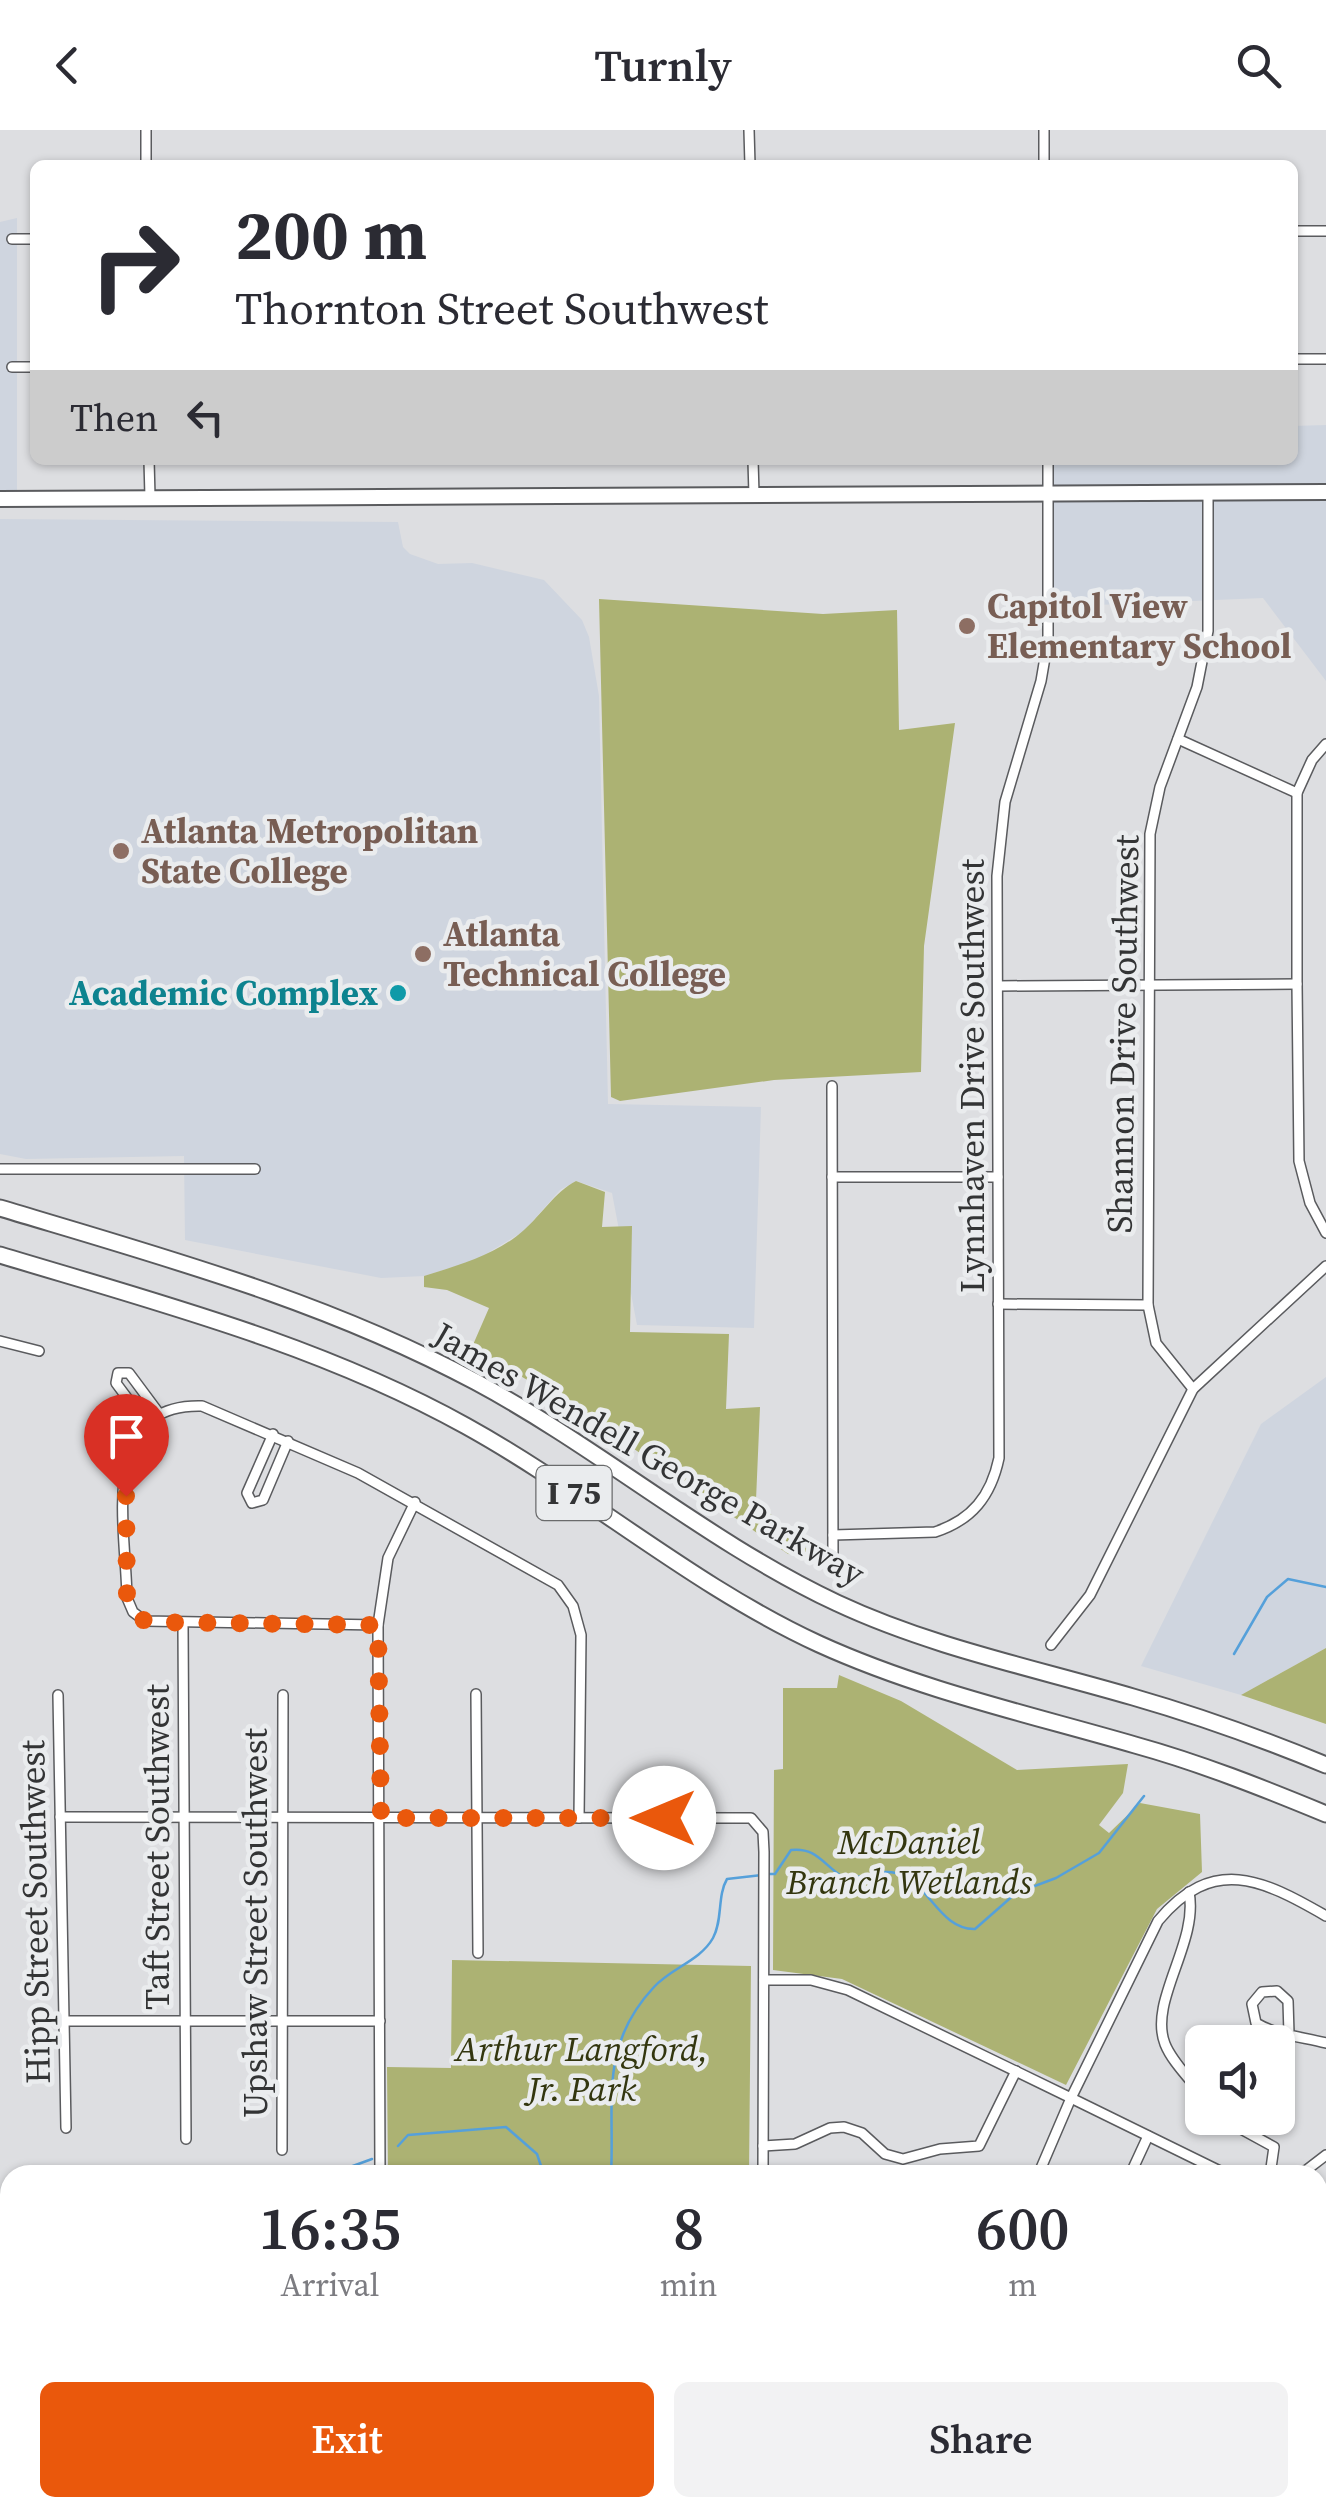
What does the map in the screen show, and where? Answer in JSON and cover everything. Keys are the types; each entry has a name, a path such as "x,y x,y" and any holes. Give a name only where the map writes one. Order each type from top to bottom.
{"highway":[{"name":"James Wendell George Parkway","path":"0,1208 230,1277 391,1339 532,1415 769,1568 861,1614 944,1644 1199,1717 1326,1765"},
{"name":"James Wendell George Parkway","path":"0,1255 260,1334 407,1394 524,1460 738,1600 859,1661 962,1697 1206,1767 1326,1814"}],"main road":[{"path":"0,499 1326,492"}],"street":[{"path":"146,130 146,160"},
{"path":"750,130 750,160"},
{"path":"1044,130 1044,160"},
{"path":"1298,231 1326,230"},
{"path":"12,239 30,239"},
{"path":"1298,359 1326,359"},
{"path":"12,368 30,367"},
{"path":"149,465 150,498"},
{"path":"754,465 754,495"},
{"name":"Lynnhaven Drive Southwest","path":"833,1535 934,1532 962,1520 984,1500 999,1458 998,876 1003,813 1048,640 1048,465"},
{"name":"Shannon Drive Southwest","path":"1193,1390 1156,1343 1148,1305 1147,985 1150,834 1160,787 1196,686 1208,631 1208,494"},
{"path":"1178,739 1297,793"},
{"path":"1326,744 1312,760 1297,793 1299,1161 1310,1203 1326,1233"},
{"path":"998,986 1297,984"},
{"path":"832,1086 833,1568"},
{"path":"0,1169 255,1170"},
{"path":"832,1177 998,1177"},
{"path":"1051,1645 1090,1595 1193,1390 1326,1266"},
{"path":"998,1304 1148,1305"},
{"path":"0,1341 39,1351"},
{"path":"146,1422 116,1383 118,1373 129,1373 158,1412"},
{"path":"378,1625 145,1622 127,1598 126,1462 131,1442 146,1422 158,1412 179,1405 202,1406 288,1441 415,1502 558,1586 573,1606 581,1635 579,1818"},
{"path":"272,1434 248,1493 252,1503 264,1500 288,1441"},
{"path":"380,2165 378,1625 388,1558 415,1502"},
{"name":"Taft Street Southwest","path":"184,1625 186,2140"},
{"path":"476,1694 478,1954"},
{"name":"Hipp Street Southwest","path":"58,1695 66,2128"},
{"name":"Upshaw Street Southwest","path":"282,1695 282,2150"},
{"path":"60,1817 751,1818 763,1832 766,1884 763,2165"},
{"path":"1042,2165 1158,1921 1189,1892 1212,1880 1245,1879 1326,1916"},
{"path":"1185,2072 1165,2046 1161,2020 1190,1931 1189,1892"},
{"path":"764,1980 811,1980 848,1990 1207,2165"},
{"path":"1262,1992 1277,1992 1288,2001 1289,2034 1256,2023 1252,2004 1262,1992"},
{"path":"65,2021 380,2021"},
{"path":"1295,2035 1326,2042"},
{"path":"763,2146 795,2144 830,2128 844,2127 862,2133 885,2154 903,2159 940,2149 980,2146 1016,2071"},
{"path":"1252,2135 1274,2147 1271,2165"},
{"path":"1135,2165 1148,2136"}],"shaded area":[{"path":"17,218 17,502 0,501 0,222"},
{"path":"1326,425 1326,681 1263,598 1049,607 1046,465 1298,465 1298,426"},
{"name":"Atlanta Technical College","path":"0,519 398,522 403,547 410,554 438,564 472,563 544,580 582,620 589,637 599,696 608,1104 761,1107 754,1328 637,1325 612,1193 576,1181 560,1190 524,1231 476,1260 424,1276 381,1278 185,1240 184,1156 26,1159 0,1154"},
{"path":"1326,1377 1326,1648 1241,1695 1141,1666 1261,1424"}],"green space":[{"path":"599,599 823,614 897,610 899,730 955,723 924,946 921,1072 774,1080 620,1101 611,1097"},
{"path":"576,1181 605,1192 602,1227 632,1226 630,1332 729,1334 726,1409 760,1407 756,1500 815,1557 788,1554 574,1408 472,1347 489,1308 447,1290 424,1287 424,1276 477,1258 513,1239"},
{"path":"1326,1648 1326,1724 1241,1695"},
{"name":"McDaniel Branch Wetlands","path":"839,1675 901,1701 1017,1770 1128,1764 1123,1793 1099,1825 1109,1833 1140,1803 1200,1814 1202,1872 1157,1909 1066,2085 842,1979 773,1970 774,1770 783,1769 783,1688 837,1688"},
{"name":"Arthur Langford, Jr. Park","path":"452,1960 751,1966 749,2165 388,2165 387,2067 451,2068"}],"waterway":[{"path":"1234,1654 1267,1597 1288,1579 1326,1587"},
{"path":"770,1874 775,1874 791,1850 814,1854 843,1877 897,1873 915,1883 954,1923 975,1929 1016,1893 1056,1878 1099,1853 1144,1796"},
{"path":"611,2165 613,2076 624,2031 654,1987 701,1953 713,1938 727,1879 762,1875"},
{"path":"398,2146 408,2135 506,2127 537,2154 541,2165"},
{"path":"356,2165 372,2159"}],"place":[{"name":"Capitol View Elementary School","path":"967,626"},
{"name":"Atlanta Metropolitan State College","path":"121,851"},
{"name":"Atlanta Technical College","path":"423,954"},
{"name":"Academic Complex","path":"398,993"}],"route":[{"path":"126,1496 127,1598 133,1612 145,1622 378,1625 381,1818 664,1818"}]}
